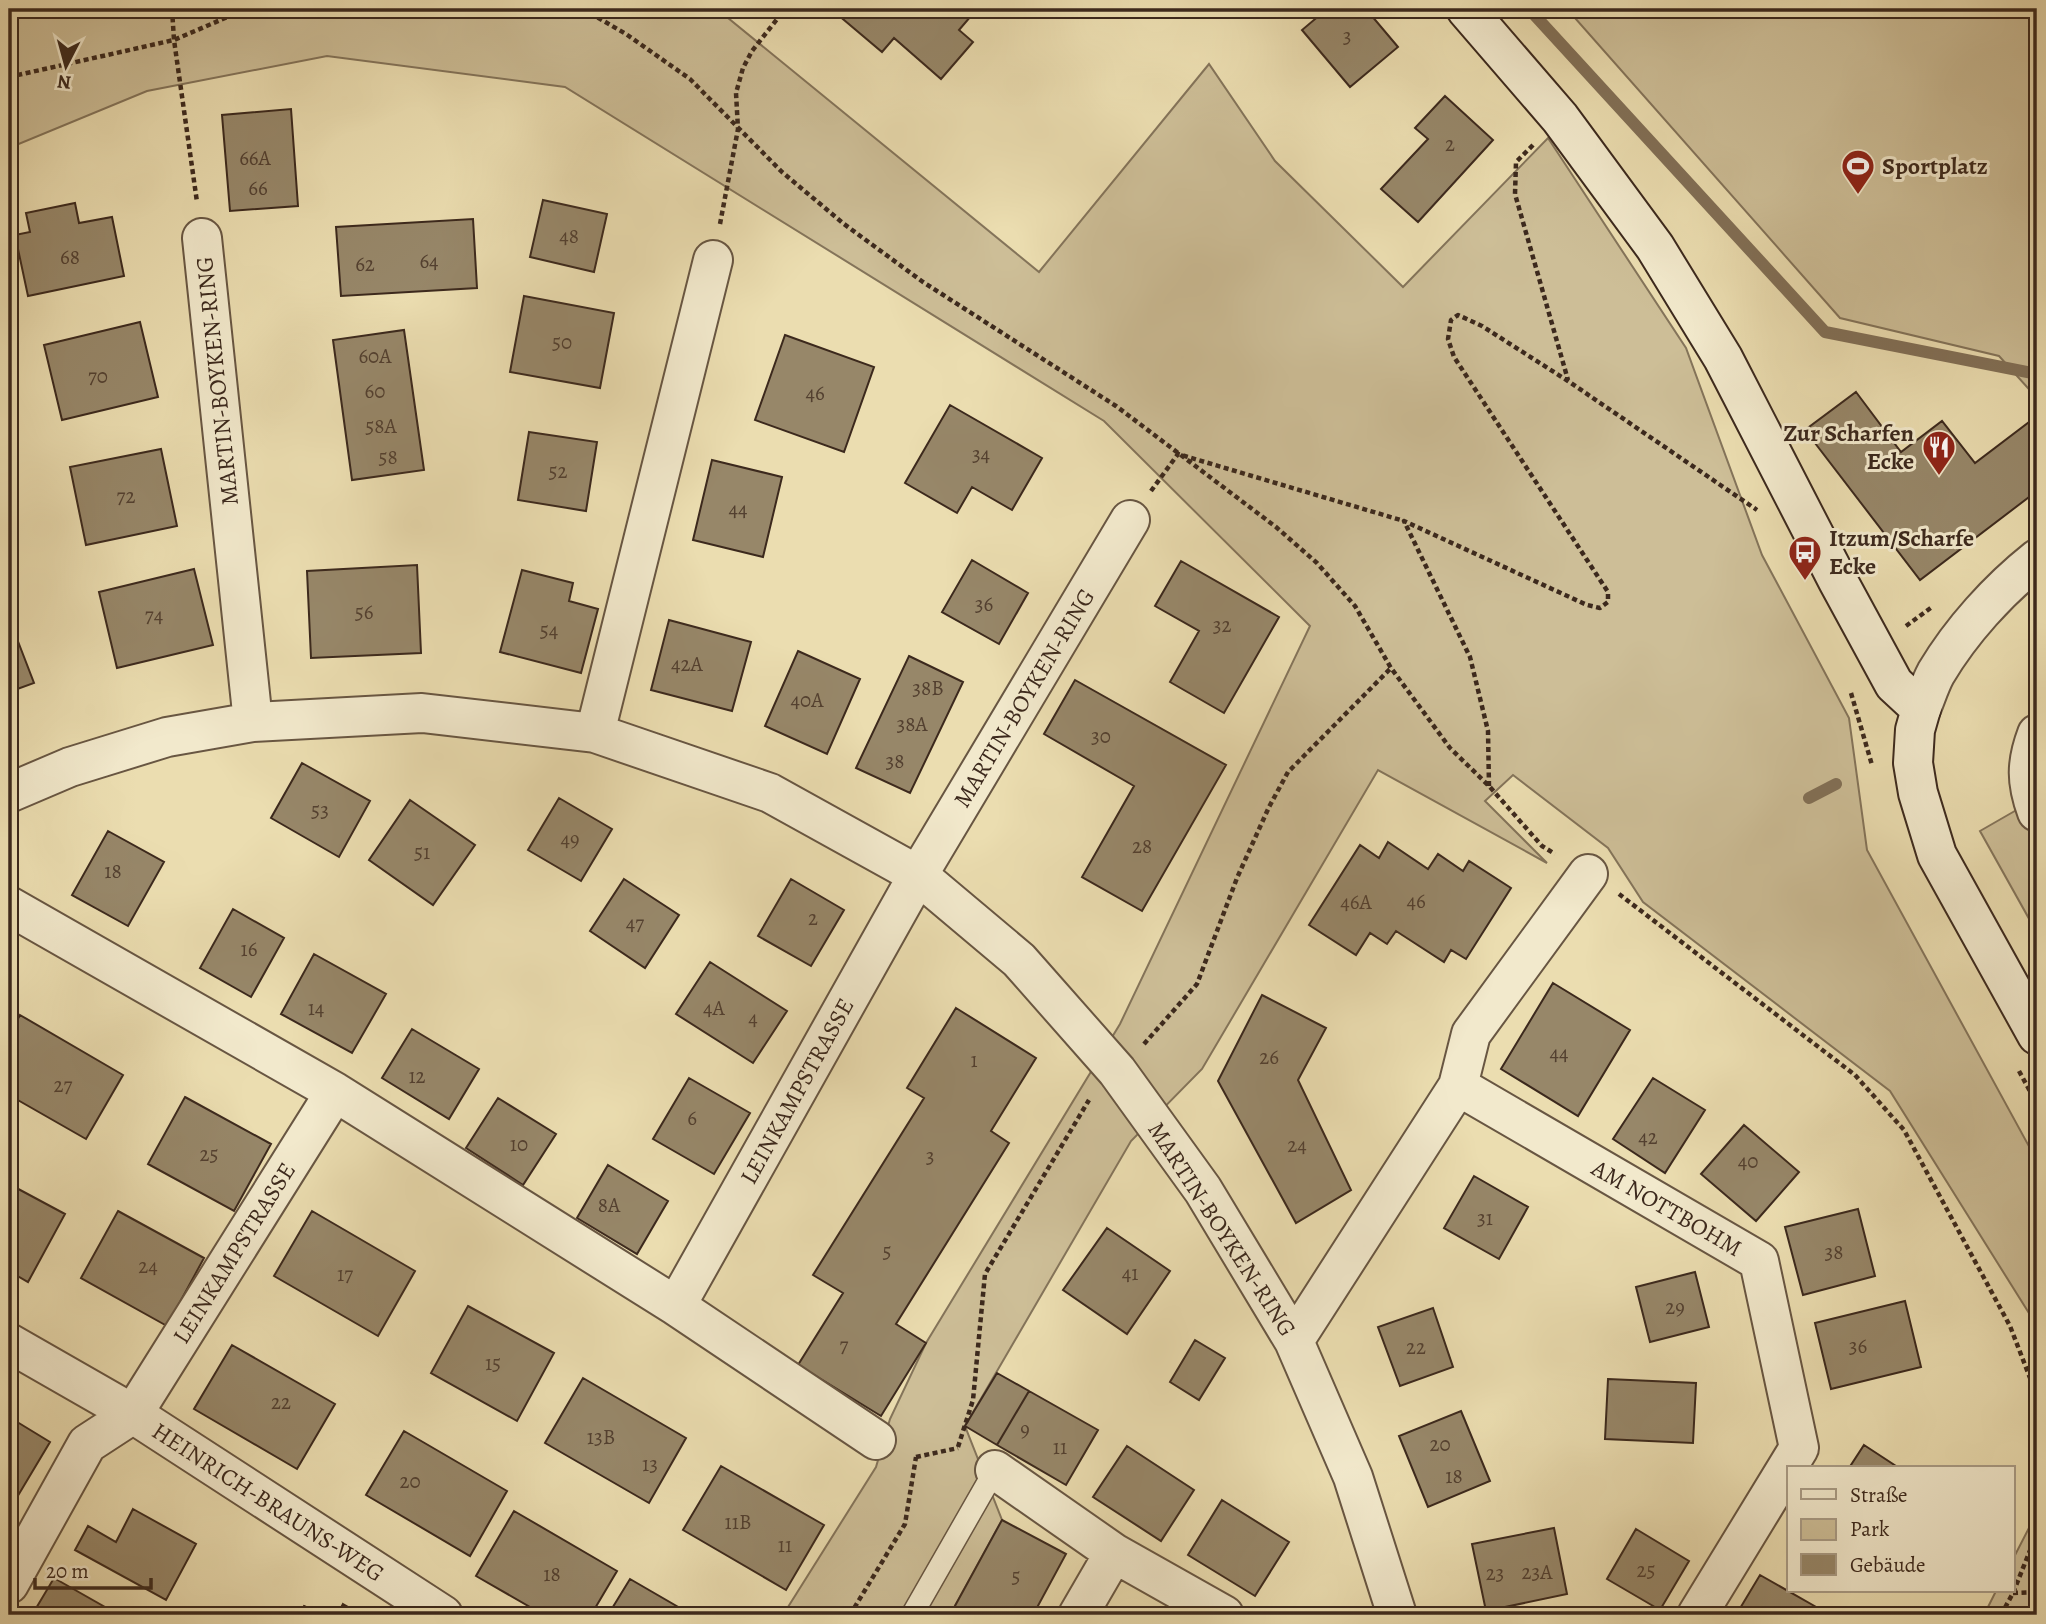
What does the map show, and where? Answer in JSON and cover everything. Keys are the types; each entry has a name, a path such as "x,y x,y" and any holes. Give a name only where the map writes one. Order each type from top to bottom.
{"street":[{"path":"1466,9 1560,118 1655,247 1723,358 1894,684 1921,709"},
{"name":"MARTIN-BOYKEN-RING","path":"202,238 253,722"},
{"path":"595,733 713,260"},
{"name":"MARTIN-BOYKEN-RING","path":"918,875 1130,520"},
{"path":"2037,559 2009,583 1968,629 1935,674 1915,730 1913,763 1918,793 1937,855 2037,1035"},
{"name":"MARTIN-BOYKEN-RING","path":"9,793 70,767 167,737 253,722 422,713 595,733 770,793 918,875 1019,960 1117,1071 1203,1190 1294,1341 1353,1477 1397,1615"},
{"path":"2037,734 2029,755 2029,789 2037,812"},
{"path":"1294,1341 1458,1086 1471,1034 1588,874"},
{"name":"LEINKAMPSTRASSE","path":"676,1306 918,875"},
{"path":"9,906 335,1093 676,1306 876,1440"},
{"name":"AM NOTTBOHM","path":"1458,1086 1759,1261 1799,1448 1788,1466"},
{"name":"LEINKAMPSTRASSE","path":"132,1414 335,1093"},
{"name":"HEINRICH-BRAUNS-WEG","path":"9,1343 132,1414 440,1614"},
{"name":"HEINRICH-BRAUNS-WEG","path":"9,1584 88,1444 132,1414"},
{"name":"AM NOTTBOHM","path":"1697,1615 1787,1468"},
{"path":"995,1470 1114,1553 1224,1615"},
{"path":"1078,1615 1114,1553"}],"lane":[{"path":"912,1615 995,1470"}],"path":[{"name":"MARTIN-BOYKEN-RING","path":"172,9 202,238"},
{"path":"9,77 174,40 246,9"},
{"path":"583,9 626,34 690,79 782,172 844,224 923,282 1116,406 1276,527 1317,564 1355,606 1391,668 1450,748 1489,786 1542,846 1622,895 1855,1075 1904,1130 2010,1326 2037,1396"},
{"path":"713,260 738,129 736,93 743,68 752,51 785,9"},
{"path":"1560,118 1516,162 1515,194 1568,381"},
{"path":"1178,454 1404,522 1587,605 1600,608 1608,602 1608,592 1454,357 1448,339 1451,320 1458,315 1482,326 1568,381 1766,516 1800,506"},
{"path":"1404,522 1470,657 1488,731 1489,786"},
{"path":"958,1447 973,1400 985,1274 1096,1089 1117,1071 1197,984 1237,878 1288,772 1391,668"},
{"path":"876,1440 916,1457 958,1447 995,1470"},
{"path":"850,1615 905,1524 916,1457"},
{"path":"2014,1590 2037,1533"},
{"path":"2001,1615 2013,1593 2037,1592"}],"green space":[{"path":"9,9 717,9 1039,272 1209,64 1275,161 1403,287 1548,138 1686,348 1762,555 1849,718 1867,850 2037,1161 2037,1326 1890,1091 1643,902 1608,848 1513,775 1485,801 1547,863 1378,770 1202,1069 1131,1141 965,1426 1002,1520 950,1615 783,1615 876,1467 890,1419 926,1343 1120,1024 1310,626 1104,421 565,87 327,56 147,91 9,148"},
{"name":"Sportplatz","path":"1567,9 2037,9 2037,398 1999,356 1840,318"},
{"path":"2020,808 2037,838 2037,933 1980,831"},
{"path":"2037,1455 2037,1615 1984,1615 1996,1592 2014,1592 2014,1557 2031,1524"}],"building":[{"path":"831,9 977,9 959,30 973,42 941,79 894,38 882,52"},
{"path":"1327,9 1366,9 1398,47 1350,87 1302,30"},
{"path":"1445,96 1493,140 1418,222 1381,189 1428,139 1415,128"},
{"path":"291,109 298,206 230,211 222,115"},
{"path":"543,200 607,214 594,272 530,257"},
{"path":"75,203 79,223 112,217 124,276 28,296 15,235 30,232 26,213"},
{"path":"473,219 477,288 341,296 336,227"},
{"path":"524,296 614,313 600,388 510,372"},
{"path":"140,322 158,397 62,420 44,345"},
{"path":"404,330 424,470 352,480 333,340"},
{"path":"785,335 874,367 844,452 755,420"},
{"name":"Zur Scharfen Ecke","path":"1856,392 1901,452 1942,421 1975,463 2037,416 2037,491 1920,580 1805,430"},
{"path":"950,405 1042,458 1012,510 972,487 957,513 905,483"},
{"path":"529,432 597,442 586,511 518,500"},
{"path":"161,449 177,526 86,545 70,467"},
{"path":"712,460 782,477 763,557 693,540"},
{"path":"972,560 1028,593 999,644 942,612"},
{"path":"1181,561 1279,617 1224,713 1170,682 1199,631 1155,606"},
{"path":"417,565 421,653 311,658 307,571"},
{"path":"194,569 213,645 117,668 99,592"},
{"path":"522,570 573,583 569,601 598,609 581,673 500,652"},
{"path":"9,618 34,683 9,692"},
{"path":"669,620 751,642 732,711 651,690"},
{"path":"798,651 860,679 827,754 765,726"},
{"path":"909,656 963,682 910,793 856,768"},
{"path":"1075,680 1226,765 1142,911 1082,877 1134,786 1044,734"},
{"path":"302,763 370,801 339,857 271,818"},
{"path":"559,798 612,829 581,881 528,850"},
{"path":"410,800 475,845 433,905 369,860"},
{"path":"108,831 164,862 128,926 72,895"},
{"path":"1388,842 1428,869 1438,854 1463,871 1469,861 1511,888 1466,959 1451,950 1444,962 1396,931 1387,944 1370,933 1356,955 1309,925 1360,845 1379,858"},
{"path":"624,879 679,915 645,968 590,931"},
{"path":"791,879 844,910 811,966 758,936"},
{"path":"233,909 284,938 251,997 200,968"},
{"path":"314,954 386,994 352,1053 281,1014"},
{"path":"710,962 787,1011 753,1063 676,1014"},
{"path":"1553,983 1630,1030 1578,1116 1501,1069"},
{"path":"1262,995 1326,1028 1298,1080 1351,1190 1296,1223 1218,1081"},
{"path":"956,1008 1036,1058 991,1131 1009,1143 896,1324 926,1343 881,1416 798,1365 843,1293 813,1275 924,1098 907,1088"},
{"path":"20,1015 123,1075 86,1139 9,1095 9,1035"},
{"path":"412,1029 479,1069 449,1119 382,1078"},
{"path":"689,1078 750,1113 714,1174 653,1139"},
{"path":"1653,1078 1705,1110 1665,1173 1613,1139"},
{"path":"185,1097 271,1144 234,1211 148,1164"},
{"path":"498,1098 556,1134 523,1185 466,1148"},
{"path":"1744,1125 1799,1172 1756,1221 1701,1174"},
{"path":"608,1165 668,1201 637,1254 577,1218"},
{"path":"1474,1176 1528,1207 1499,1259 1444,1228"},
{"path":"9,1184 65,1214 28,1282 9,1271"},
{"path":"1858,1209 1875,1276 1803,1295 1785,1227"},
{"path":"118,1211 204,1258 167,1326 81,1278"},
{"path":"312,1211 415,1271 378,1336 274,1276"},
{"path":"1107,1228 1170,1271 1127,1334 1063,1290"},
{"path":"1695,1272 1709,1327 1650,1342 1636,1287"},
{"path":"1905,1301 1921,1367 1831,1389 1815,1323"},
{"path":"468,1306 554,1353 517,1421 431,1373"},
{"path":"1433,1308 1453,1367 1400,1386 1378,1327"},
{"path":"1195,1340 1225,1358 1199,1400 1170,1382"},
{"path":"232,1345 335,1404 297,1469 194,1409"},
{"path":"997,1373 1029,1391 997,1445 965,1426"},
{"path":"583,1378 686,1438 649,1503 545,1443"},
{"path":"1608,1379 1696,1383 1693,1443 1605,1439"},
{"path":"1029,1391 1098,1430 1066,1485 997,1445"},
{"path":"1461,1411 1490,1481 1428,1507 1399,1436"},
{"path":"9,1417 50,1442 13,1504 9,1502"},
{"path":"404,1431 507,1491 470,1556 366,1495"},
{"path":"1864,1445 1896,1466 1850,1466"},
{"path":"1127,1446 1194,1490 1161,1541 1093,1497"},
{"path":"721,1466 824,1525 786,1590 683,1530"},
{"path":"1222,1500 1289,1542 1255,1596 1188,1555"},
{"path":"133,1509 196,1544 166,1600 75,1550 88,1526 116,1542"},
{"path":"514,1511 617,1571 591,1615 544,1615 476,1576"},
{"path":"1002,1520 1066,1554 1033,1615 950,1615"},
{"path":"1554,1528 1567,1594 1486,1611 1472,1544"},
{"path":"1636,1529 1689,1561 1660,1610 1607,1579"},
{"path":"1760,1575 1818,1608 1814,1615 1736,1615"},
{"path":"54,1578 119,1615 32,1615"},
{"path":"630,1579 692,1615 608,1615"},
{"path":"343,1604 362,1615 337,1615"},
{"path":"304,1606 322,1615 299,1615"}],"waterway":[{"path":"1529,9 1825,332 2037,374"},
{"path":"1809,798 1836,784"}],"place":[{"name":"Sportplatz","path":"1858,196"},
{"name":"Zur Scharfen Ecke","path":"1939,477"},
{"name":"Itzum/Scharfe Ecke","path":"1805,582"}]}
